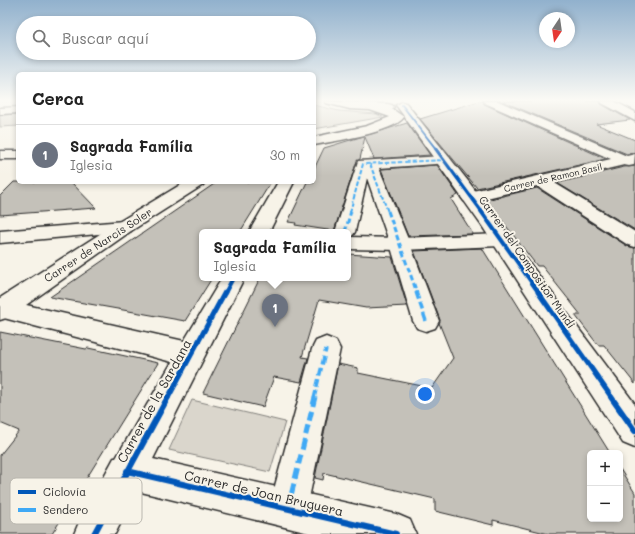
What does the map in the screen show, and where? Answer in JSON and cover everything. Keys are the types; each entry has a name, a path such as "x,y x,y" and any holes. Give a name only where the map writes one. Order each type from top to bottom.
{"street":[{"path":"316,141 379,126"},
{"path":"403,126 424,133"},
{"name":"Carrer del Compositor Mundi","path":"418,126 635,431"},
{"path":"548,126 632,161"},
{"path":"0,156 16,155"},
{"path":"346,229 363,164 444,160"},
{"name":"Carrer de Ramon Basil","path":"470,197 632,161"},
{"path":"370,164 400,244 426,321"},
{"path":"540,181 635,241"},
{"name":"Carrer de Narcís Soler","path":"1,309 124,227 194,184"},
{"path":"261,229 285,184"},
{"path":"0,237 124,227"},
{"path":"351,243 400,244 500,240"},
{"name":"Carrer de la Sardana","path":"123,478 232,281"},
{"path":"1,309 191,355"},
{"path":"288,508 326,349"},
{"name":"Carrer de Joan Bruguera","path":"127,471 396,534"},
{"name":"Carrer de la Sardana","path":"94,534 99,524"}],"shaded area":[{"path":"0,126 16,126 16,126"},
{"path":"316,126 332,126 316,129"},
{"path":"192,400 285,422 270,472 169,450"}],"building":[{"path":"397,126 409,126 430,155 374,159 365,137 360,159 357,161 335,229 321,229 295,225 296,223 288,222 306,184 316,184 316,165 324,148"},
{"path":"426,126 533,126 606,159 477,188"},
{"path":"561,126 601,126 635,140 635,153 627,154"},
{"path":"437,165 458,195 451,199 473,234 408,236 381,169"},
{"path":"635,166 635,230 557,183 624,167"},
{"path":"14,182 16,182 16,184 73,184 96,208 0,215 0,196"},
{"path":"214,184 270,184 242,229 199,229 199,281 210,281 185,321 50,297"},
{"path":"537,188 627,246 635,248 635,384 604,345 598,345 575,315 581,315 542,266 537,266 486,200"},
{"path":"482,248 608,450 587,450 587,522 623,522 623,474 635,493 635,534 549,534 493,520 493,525 435,511 435,499 324,473 323,480 315,478 338,364 358,368 358,373 432,388 453,358 414,251"},
{"path":"351,254 392,257 407,306 366,308 319,300 302,357 308,358 301,382 274,377 263,407 203,393 259,281 351,281"},
{"path":"0,332 86,349 88,348 158,363 87,478 10,478 10,524 58,524 52,534 0,534 0,455 19,431 0,423"}],"marked path":[{"path":"346,229 363,164 444,160"},
{"path":"370,164 400,244 426,321"},
{"path":"288,508 326,349"}],"cycle path":[{"path":"418,126 462,185 635,431"},
{"path":"124,478 231,281"},
{"path":"127,471 396,534"},
{"path":"94,534 99,524"}],"place":[{"name":"Sagrada Família","path":"275,327"}]}
